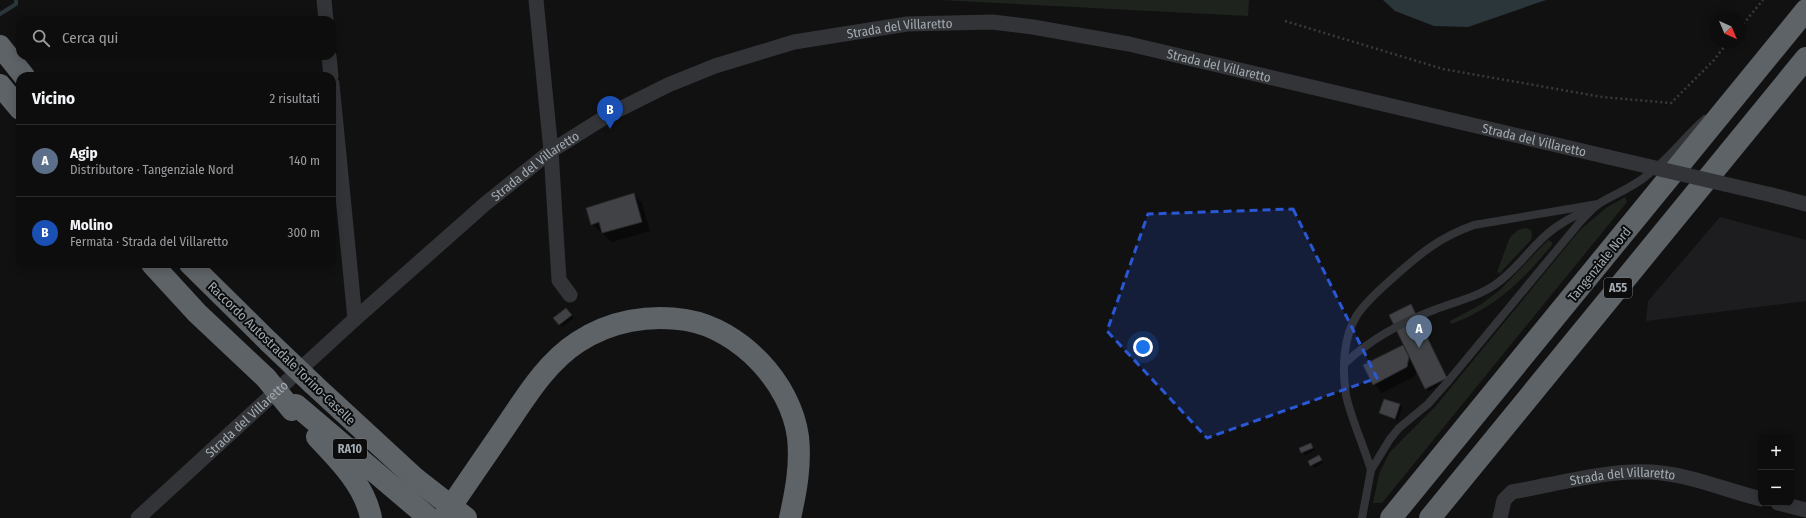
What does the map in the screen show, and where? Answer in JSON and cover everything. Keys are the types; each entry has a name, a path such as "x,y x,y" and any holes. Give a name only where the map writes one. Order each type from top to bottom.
{"highway":[{"name":"Tangenziale Nord","path":"1391,518 1806,10"},
{"path":"0,46 21,72"},
{"name":"A55","path":"1430,518 1806,58"},
{"path":"0,84 16,104"},
{"name":"Raccordo Autostradale Torino-Caselle","path":"156,268 197,314 266,378 294,407 334,435 429,518"},
{"name":"Raccordo Autostradale Torino-Caselle","path":"194,268 269,342 416,479 466,518"},
{"path":"443,518 533,388 555,360 579,341 601,330 639,318 686,320 709,327 731,338 754,357 776,381 790,409 798,437 799,474 790,518"},
{"path":"294,407 342,464 363,494 369,507 371,518"},
{"path":"778,518 782,511 798,458"}],"street":[{"path":"324,0 326,16"},
{"path":"536,0 551,151 559,280 570,295"},
{"name":"Strada del Villaretto","path":"138,518 355,319 485,204 551,151 610,114 668,85 715,66 794,42 907,24 992,22 1034,27 1129,44 1806,204"},
{"path":"329,60 331,72"},
{"path":"336,125 355,319"},
{"name":"Strada del Villaretto","path":"1500,518 1504,500 1512,492 1617,473 1652,472 1678,476 1758,498"},
{"path":"1790,506 1806,510"}],"lane":[{"path":"1346,363 1362,348 1388,332 1432,311 1484,291 1496,284 1547,234 1564,222 1623,192 1646,177 1662,163 1690,132 1743,88"},
{"path":"1371,470 1346,396 1346,343 1357,316 1365,304 1422,252 1438,240 1454,232 1474,225 1598,204"},
{"path":"1362,518 1371,470 1390,439 1399,428 1428,404 1560,244 1598,204"}],"path":[{"path":"1746,21 1763,0"},
{"path":"1285,21 1443,69 1602,97 1670,103 1714,60 1723,48"}],"highlighted area":[{"path":"1293,209 1377,378 1207,438 1107,331 1148,214"}],"shaded area":[{"path":"940,0 1249,0 1248,16"},
{"path":"1383,0 1546,0 1468,27 1434,26 1395,11"},
{"path":"1625,197 1627,202 1382,503 1373,503 1379,474 1390,452 1435,407 1580,230 1606,208"},
{"path":"1720,217 1806,240 1806,301 1646,321 1648,301"},
{"path":"1526,228 1531,230 1531,240 1500,273 1497,272 1510,237 1518,230"},
{"path":"1548,240 1552,242 1552,245 1508,292 1482,310 1451,324 1450,321 1480,305 1500,290"}],"building":[{"path":"634,193 642,222 602,233 599,222 591,225 586,208"},
{"path":"1411,304 1447,378 1425,389 1389,315"},
{"path":"566,308 572,315 559,325 553,318"},
{"path":"1403,345 1409,357 1407,367 1373,385 1363,365"},
{"path":"1384,399 1400,404 1395,419 1379,413"},
{"path":"1311,443 1313,448 1301,453 1299,448"},
{"path":"1319,455 1322,460 1310,466 1308,461"}],"waterway":[{"path":"0,14 16,4 16,0"}],"place":[{"name":"Molino","path":"610,129"},
{"name":"Agip","path":"1419,348"}]}
